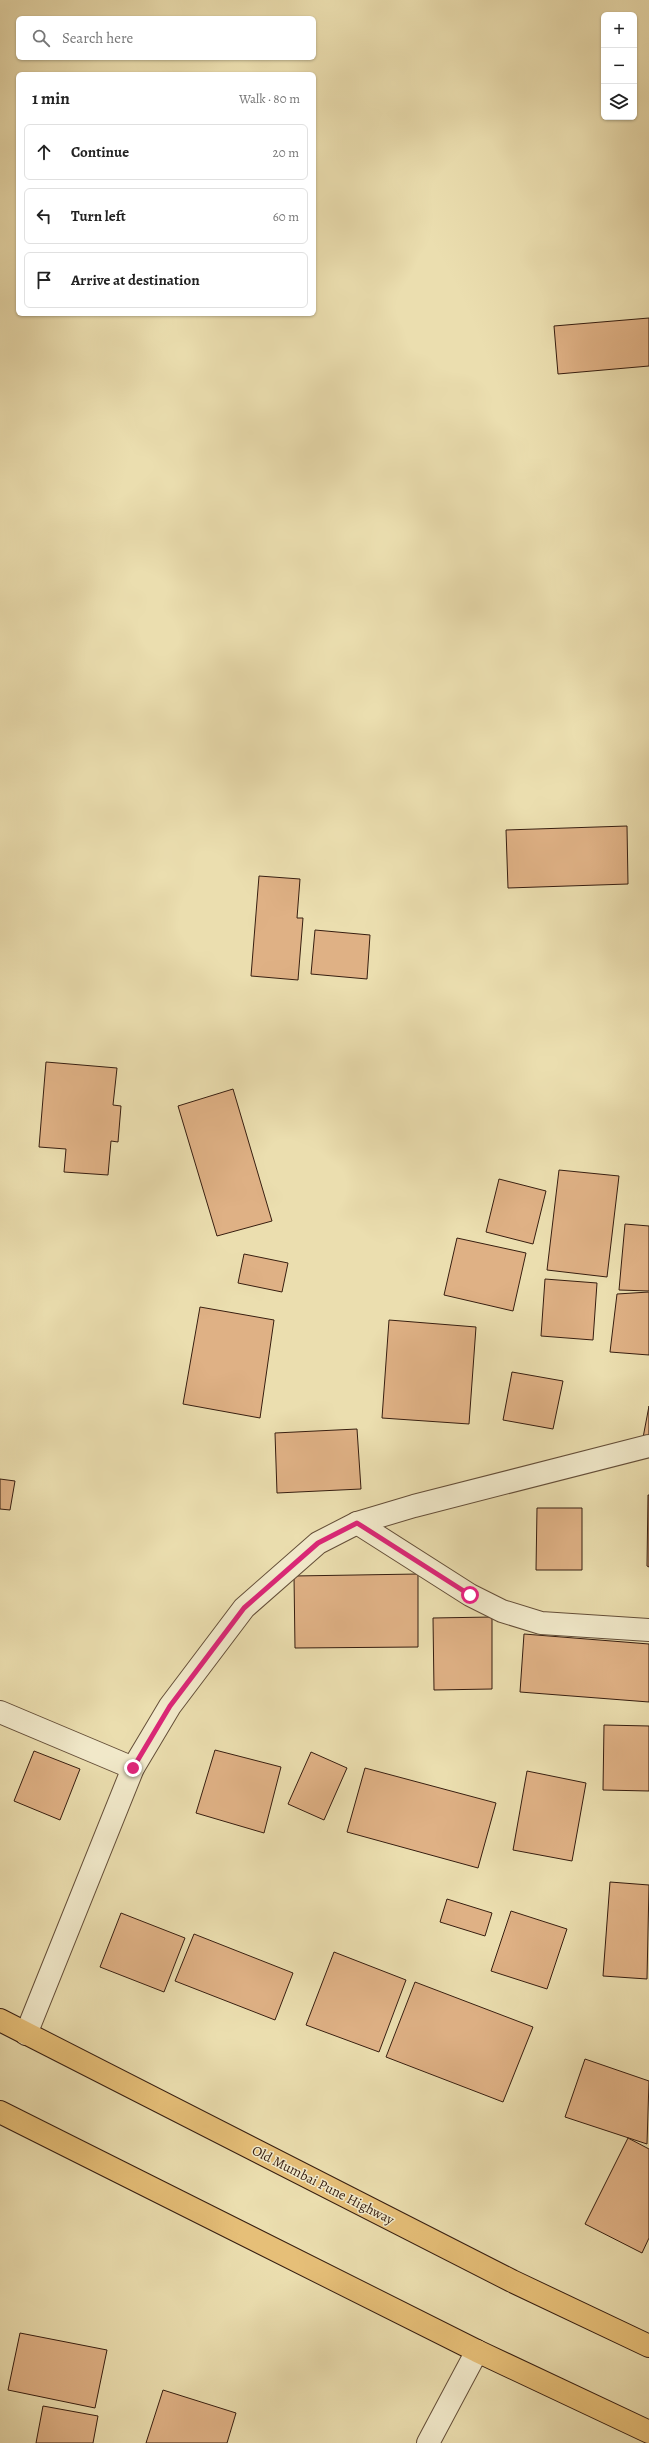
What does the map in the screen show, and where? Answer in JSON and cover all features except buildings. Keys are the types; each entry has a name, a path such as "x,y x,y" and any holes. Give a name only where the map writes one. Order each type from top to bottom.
{"highway":[{"name":"Old Mumbai Pune Highway","path":"0,2020 512,2281 649,2346"},
{"path":"0,2112 477,2351 649,2432"}],"street":[{"path":"26,2034 133,1768 170,1706 244,1608 318,1543 357,1523 414,1506 649,1446"},
{"path":"357,1523 470,1595 502,1611 541,1623 649,1630"},
{"path":"0,1712 133,1768"},
{"path":"428,2443 477,2351"}],"route":[{"path":"133,1768 170,1706 244,1608 318,1543 357,1523 470,1595"}]}
